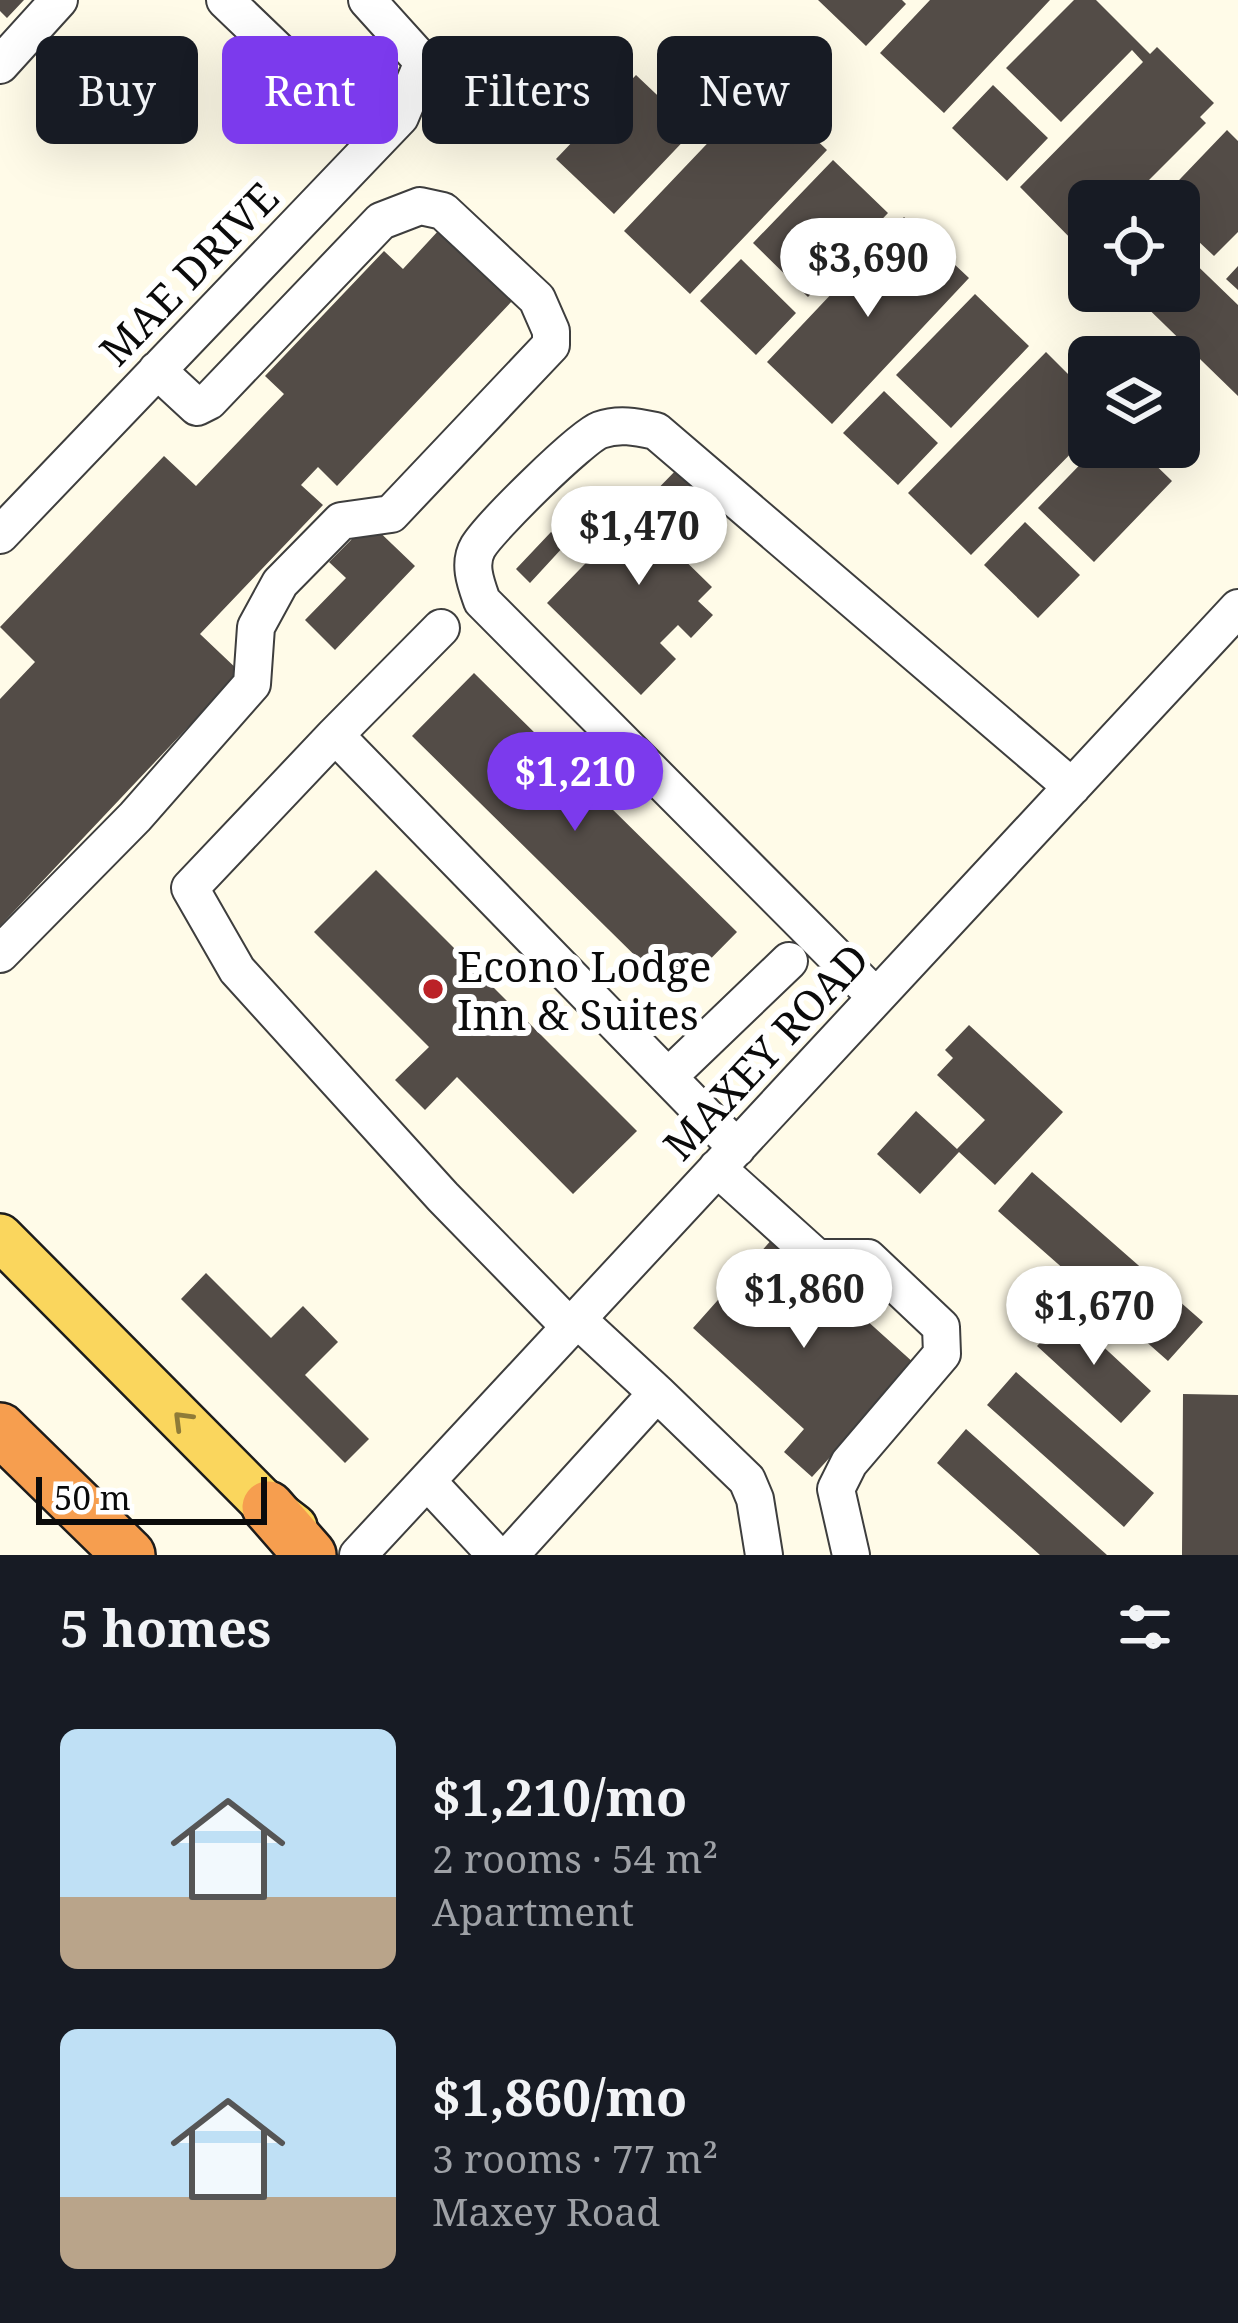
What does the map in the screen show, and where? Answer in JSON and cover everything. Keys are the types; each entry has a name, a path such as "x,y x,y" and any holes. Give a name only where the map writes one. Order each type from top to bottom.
{"highway":[{"path":"0,1429 129,1555"},
{"path":"268,1507 310,1555"}],"main road":[{"path":"0,1237 268,1507 330,1555"}],"street":[{"path":"0,65 59,0"},
{"path":"225,0 263,36"},
{"name":"MAE DRIVE","path":"368,0 423,62 398,118"},
{"name":"MAE DRIVE","path":"0,535 373,144"},
{"path":"0,954 135,817 252,683 256,627 280,584 341,521 391,514 551,345 551,332 537,299 443,211 420,206 381,221 209,401 189,404 157,370"},
{"path":"876,998 482,601 473,576 476,549 581,440 604,428 628,425 656,430 1072,787"},
{"name":"MAXEY ROAD","path":"358,1555 1238,608"},
{"path":"442,628 190,888 237,970 442,1197 747,1480 755,1498 764,1555"},
{"path":"335,735 668,1077 727,1158 818,1258 868,1258 941,1327 942,1354 849,1463 836,1489 851,1555"},
{"path":"668,1077 790,961"},
{"path":"510,1555 657,1393"},
{"path":"427,1481 496,1555"}],"building":[{"path":"0,0 24,0 7,18 0,11"},
{"path":"818,0 902,0 906,4 866,46"},
{"path":"930,0 1050,0 944,113 880,53"},
{"path":"1074,0 1096,0 1150,54 1157,47 1214,103 1200,117 1206,123 1149,180 1068,180 1068,236 1020,187 1143,62 1132,50 1061,122 1006,68"},
{"path":"636,75 657,95 657,144 681,144 614,214 556,159 570,144 633,144"},
{"path":"993,85 1048,138 1007,181 952,128"},
{"path":"1227,130 1238,141 1238,232 1214,256 1200,243 1200,180 1179,180"},
{"path":"707,144 821,144 827,150 690,294 624,231"},
{"path":"833,160 888,213 808,297 753,243"},
{"path":"904,217 969,278 832,424 767,362"},
{"path":"439,230 513,300 337,486 318,467 301,485 323,505 200,634 240,672 0,926 0,699 35,662 0,627 164,456 196,486 284,394 265,376 384,251 403,269"},
{"path":"741,259 796,313 756,355 700,301"},
{"path":"1238,266 1238,290 1226,279"},
{"path":"1200,268 1238,305 1238,396 1200,359 1200,336 1176,336 1152,312 1200,312"},
{"path":"975,294 1029,346 951,428 896,375"},
{"path":"1046,352 1068,374 1068,456 971,555 908,493"},
{"path":"884,391 938,443 898,485 843,433"},
{"path":"679,467 709,496 665,541 712,587 698,601 713,615 691,638 678,625 660,643 676,659 641,695 547,603"},
{"path":"1077,468 1159,468 1172,481 1094,562 1038,508"},
{"path":"369,522 415,566 335,650 305,620 346,578 329,562"},
{"path":"1025,522 1080,575 1038,618 984,565"},
{"path":"551,532 565,545 530,583 516,569"},
{"path":"474,673 737,932 675,995 412,736"},
{"name":"Econo Lodge Inn & Suites","path":"376,870 637,1131 573,1194 457,1077 425,1110 395,1080 429,1047 314,932"},
{"path":"969,1025 1063,1112 995,1185 959,1152 920,1194 877,1154 916,1111 957,1149 985,1120 937,1075 953,1058 945,1050"},
{"path":"1032,1172 1203,1322 1168,1361 998,1211"},
{"path":"774,1237 915,1364 812,1477 784,1452 804,1429 693,1328"},
{"path":"206,1273 271,1338 303,1306 338,1342 305,1375 369,1439 345,1463 181,1299"},
{"path":"1067,1313 1151,1391 1121,1423 1037,1346"},
{"path":"1016,1372 1154,1493 1124,1527 987,1405"},
{"path":"1183,1394 1238,1395 1238,1555 1182,1555"},
{"path":"966,1429 1107,1555 1040,1555 937,1463"}],"place":[{"name":"Econo Lodge Inn & Suites","path":"433,989"}]}
